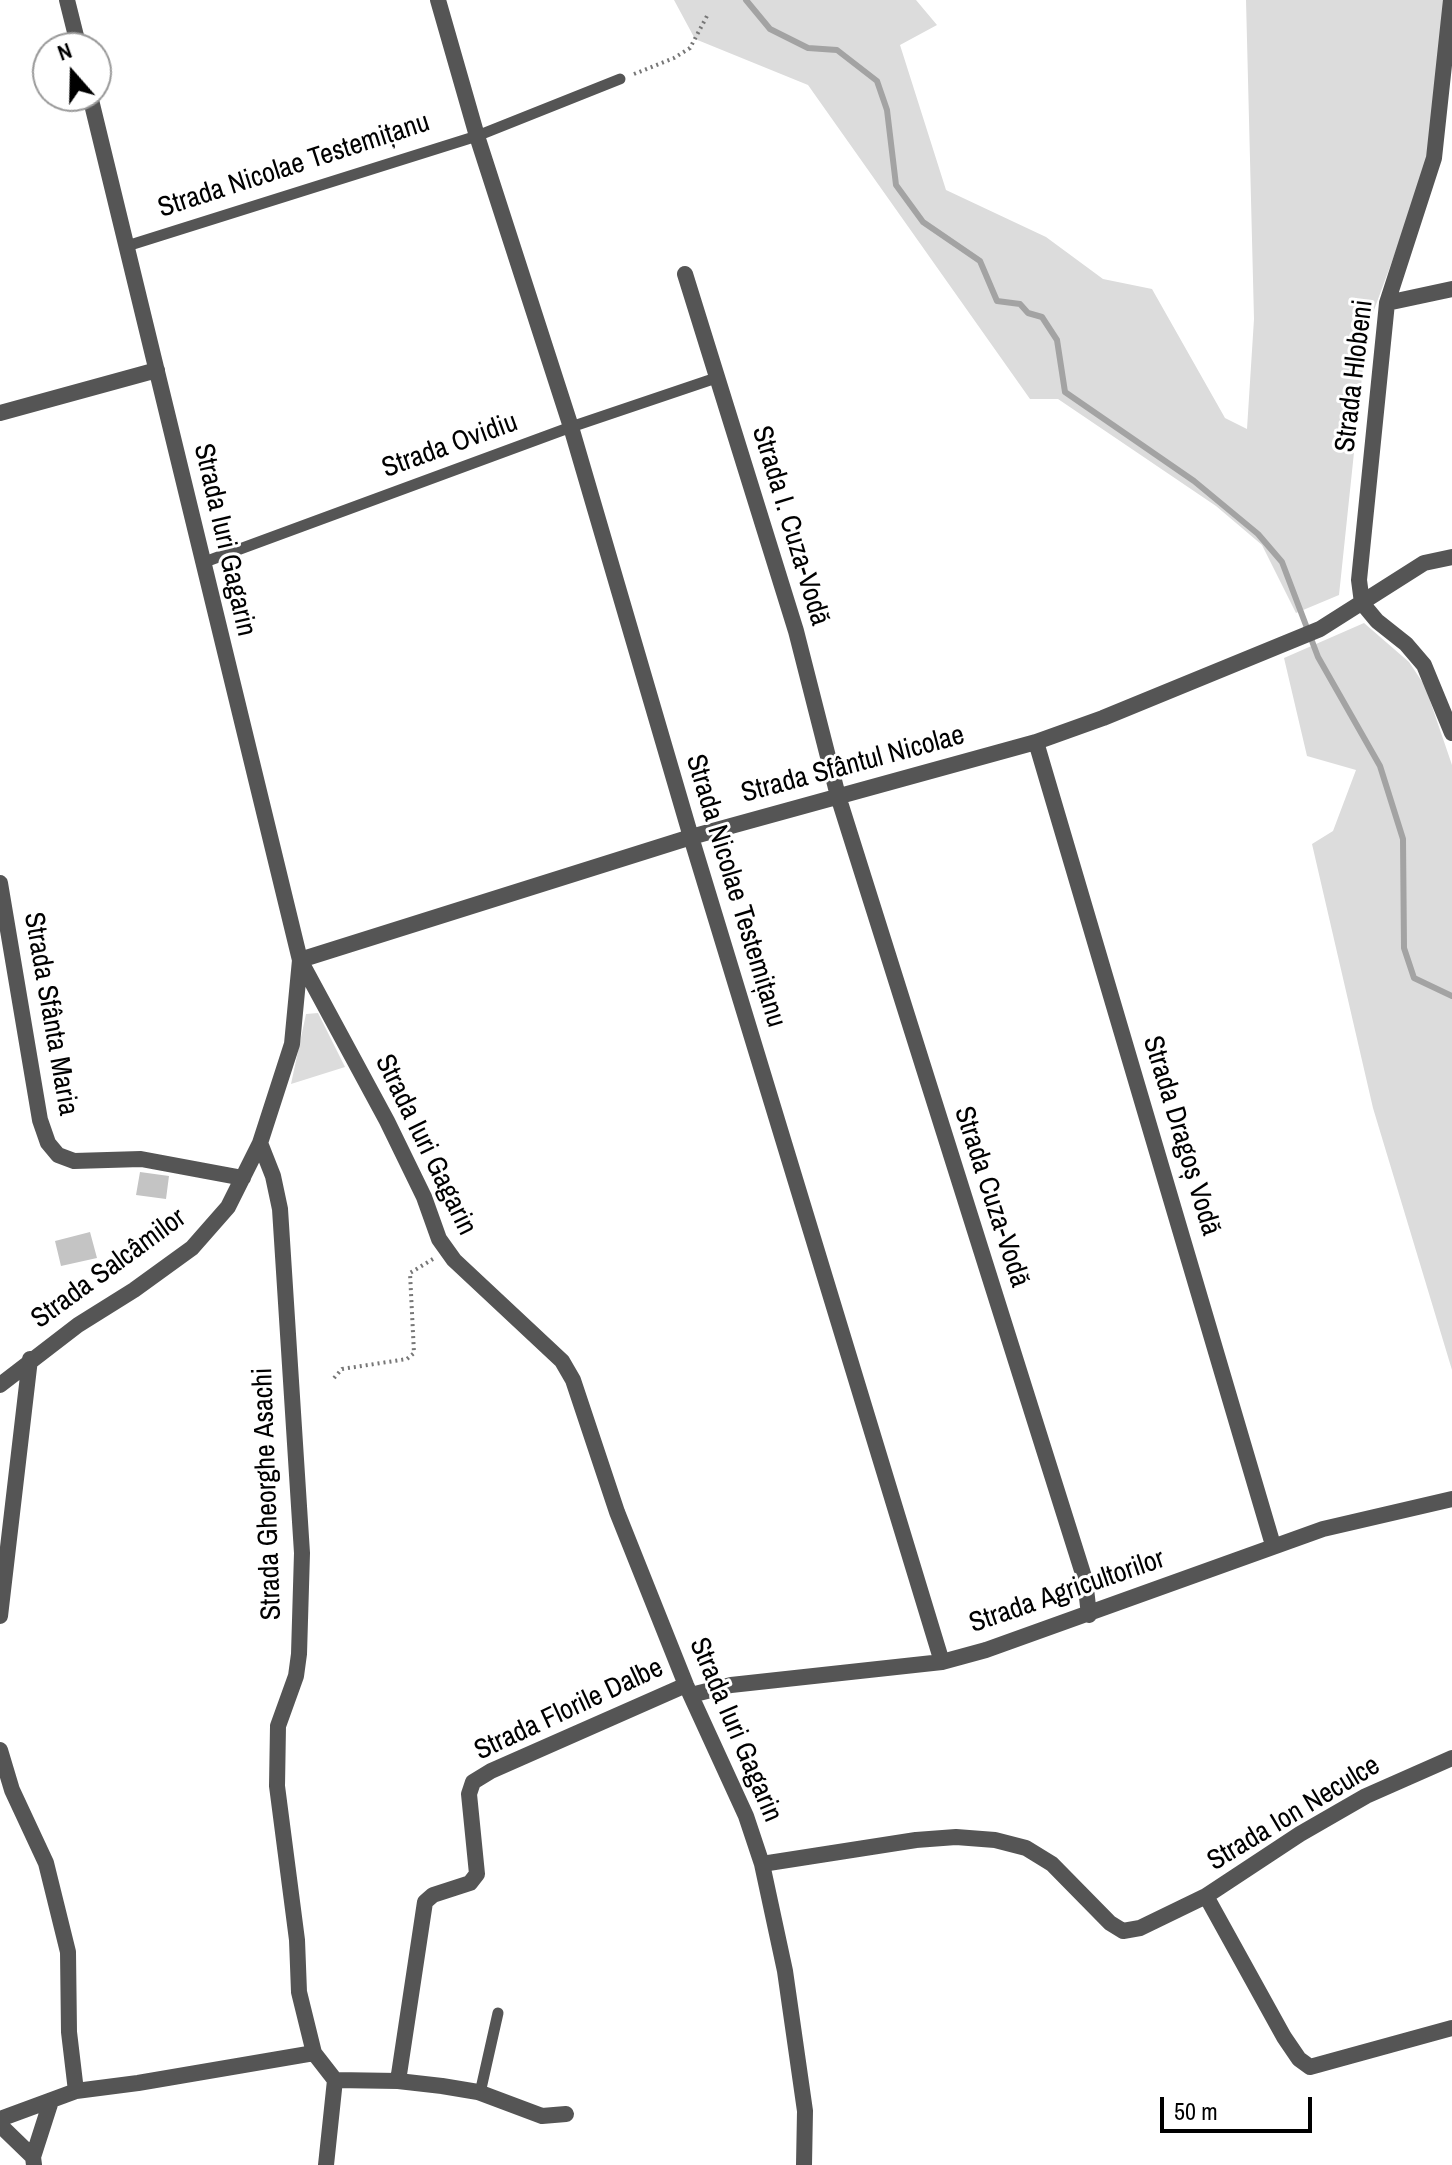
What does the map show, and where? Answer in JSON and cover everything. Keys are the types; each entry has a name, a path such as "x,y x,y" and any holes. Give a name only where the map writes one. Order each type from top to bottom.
{"street":[{"path":"67,0 75,32"},
{"name":"Strada Nicolae Testemițanu","path":"438,0 477,136 571,427 691,837 942,1662"},
{"name":"Strada Hlobeni","path":"1362,603 1359,580 1387,303 1434,158 1451,25 1451,0"},
{"name":"Strada Iuri Gagarin","path":"94,112 300,960 387,1121 424,1197 439,1239 562,1361 573,1380 617,1512 688,1690 746,1816 762,1864 785,1971 805,2111 804,2165"},
{"name":"Strada I. Cuza-Vodă","path":"685,274 796,631 838,796"},
{"path":"1387,303 1452,289"},
{"path":"0,413 157,370"},
{"name":"Strada Sfântul Nicolae","path":"300,960 691,837 1036,742 1103,718 1320,629 1424,563 1452,557"},
{"path":"1362,603 1424,665 1452,733"},
{"name":"Strada Dragoș Vodă","path":"1036,742 1273,1545"},
{"name":"Strada Cuza-Vodă","path":"838,796 1081,1565 1089,1615"},
{"name":"Strada Sfânta Maria","path":"0,883 40,1120 48,1143 58,1155 74,1161 141,1159 243,1178"},
{"path":"243,1178 260,1143 292,1044 300,960"},
{"name":"Strada Gheorghe Asachi","path":"260,1143 273,1176 280,1209 302,1553 299,1654 296,1676 278,1726 277,1786 297,1940 299,1992 314,2053 335,2080"},
{"name":"Strada Salcâmilor","path":"0,1385 30,1359 192,1248 228,1207 243,1178"},
{"path":"0,1616 30,1359"},
{"name":"Strada Agricultorilor","path":"688,1690 942,1662 1089,1615 1323,1529 1452,1499"},
{"name":"Strada Florile Dalbe","path":"398,2081 425,1902 433,1895 470,1883 477,1874 469,1794 473,1782 491,1771 688,1690"},
{"path":"0,1750 12,1790 46,1863 68,1952 69,2032 76,2091"},
{"name":"Strada Ion Neculce","path":"762,1864 916,1840 956,1837 995,1840 1026,1848 1052,1864 1110,1923 1123,1931 1140,1928 1206,1896 1300,1834 1366,1796 1452,1758"},
{"name":"Strada Ion Neculce","path":"1206,1896 1284,2037 1299,2059 1310,2067 1452,2028"},
{"path":"0,2119 76,2091 314,2053"},
{"path":"326,2165 335,2080 398,2081 480,2093 542,2116 566,2114"},
{"path":"33,2161 51,2101"},
{"path":"0,2125 33,2161"}],"lane":[{"name":"Strada Nicolae Testemițanu","path":"127,246 477,136 620,79"},
{"name":"Strada Ovidiu","path":"202,563 571,427 716,378"},
{"path":"480,2093 498,2013"}],"path":[{"path":"620,79 674,58 690,48 707,16"},
{"path":"334,1378 342,1369 407,1359 414,1353 410,1273 448,1251"}],"shaded area":[{"path":"674,0 916,0 937,25 900,45 946,190 1046,237 1103,279 1152,289 1225,418 1247,429 1254,319 1246,0 1444,0 1429,161 1367,329 1339,595 1296,613 1262,545 1216,506 1058,399 1030,399 808,85 695,39"},
{"path":"1364,623 1409,662 1425,686 1452,765 1452,1370 1373,1108 1312,844 1333,831 1356,770 1307,756 1284,658"},
{"path":"318,1013 345,1067 291,1084 306,1014"}],"building":[{"path":"140,1172 169,1176 166,1199 136,1195"},
{"path":"90,1232 97,1258 61,1266 55,1241"}],"waterway":[{"path":"746,0 770,29 808,48 837,50 877,81 887,110 896,185 923,222 980,261 997,301 1020,304 1028,313 1042,317 1057,340 1065,392 1194,481 1258,534 1282,562 1318,657 1380,766 1403,839 1404,948 1414,978 1452,996"}]}
